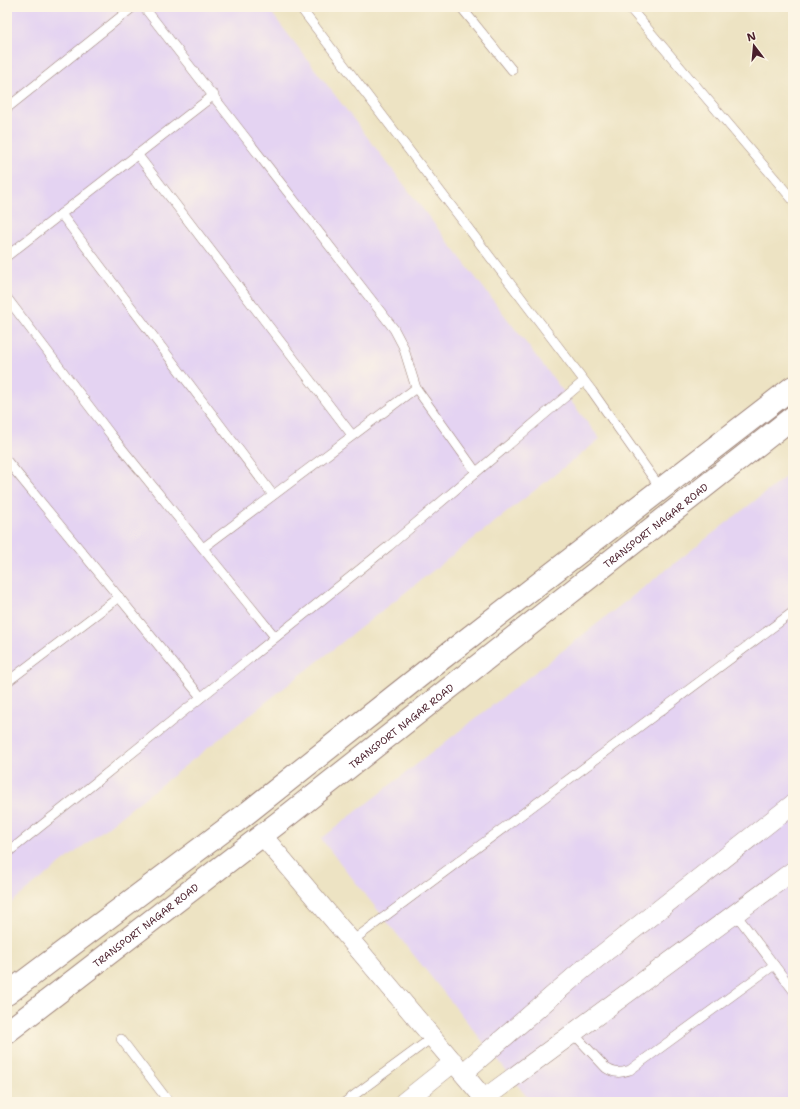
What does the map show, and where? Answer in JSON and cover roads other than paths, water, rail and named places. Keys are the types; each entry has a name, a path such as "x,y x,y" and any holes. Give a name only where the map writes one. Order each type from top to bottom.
{"main road":[{"path":"7,994 242,817 793,387"},
{"name":"TRANSPORT NAGAR ROAD","path":"7,1032 262,835 793,417"}],"street":[{"path":"404,1102 459,1068 793,804"},
{"path":"262,835 486,1100 573,1033 793,870"}],"lane":[{"path":"7,108 133,7"},
{"path":"144,7 394,329 403,346 416,388 476,472"},
{"path":"300,7 584,380 662,490"},
{"path":"461,7 512,70"},
{"path":"629,7 793,200"},
{"path":"7,256 137,154 214,96"},
{"path":"137,154 352,435"},
{"path":"61,214 273,495"},
{"path":"7,298 111,435 276,637"},
{"path":"7,853 389,546 584,380"},
{"path":"203,548 416,388"},
{"path":"7,461 201,697"},
{"path":"7,682 119,597"},
{"path":"352,941 793,612"},
{"path":"735,913 793,990"},
{"path":"573,1033 606,1068 613,1072 620,1073 630,1070 774,965"},
{"path":"345,1102 433,1037"},
{"path":"121,1039 169,1102"}]}
